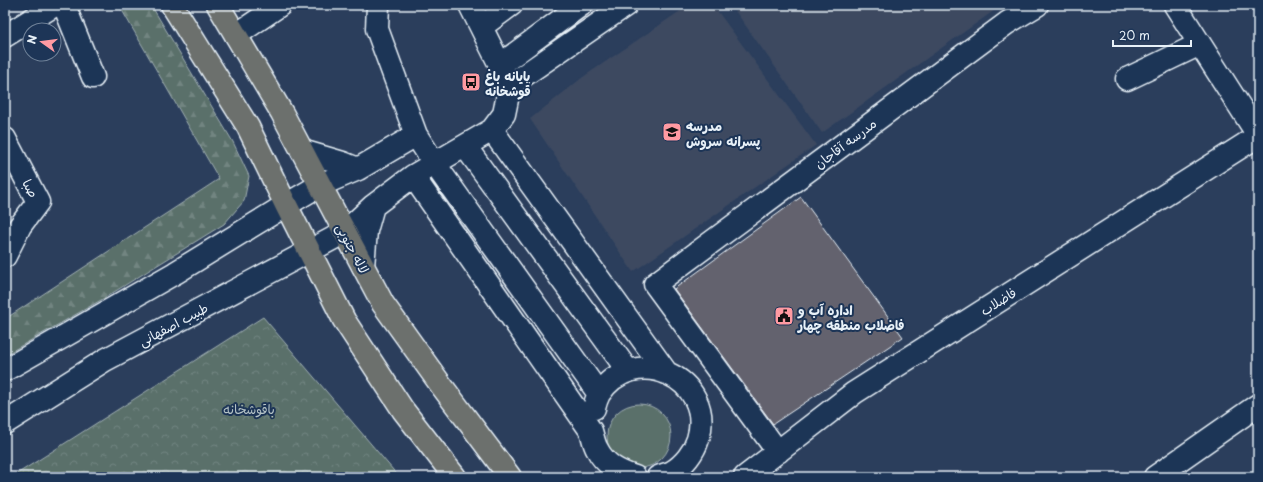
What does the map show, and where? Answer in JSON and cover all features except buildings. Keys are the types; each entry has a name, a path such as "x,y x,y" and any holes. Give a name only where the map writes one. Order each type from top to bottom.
{"main road":[{"path":"172,5 248,127 348,326 403,410 455,477"},
{"name":"لاله جنوبی","path":"218,5 282,113 383,304 510,477"}],"street":[{"path":"5,36 55,5"},
{"path":"64,5 93,77"},
{"path":"236,35 280,5"},
{"path":"378,5 377,29 416,135 434,164 599,394"},
{"path":"470,5 510,85 504,114 492,130 666,372"},
{"path":"481,27 511,5"},
{"path":"500,65 581,5"},
{"path":"510,85 626,5"},
{"name":"مدرسه آقاجان","path":"778,452 655,284 1007,23 1037,5"},
{"path":"1175,5 1258,135"},
{"path":"1127,79 1200,44"},
{"name":"طبیب اصفهانی","path":"5,423 105,360 345,232 374,206 413,176 492,130"},
{"path":"5,370 175,273 320,185 358,169 416,135"},
{"name":"فاضلاب","path":"746,477 854,393 1258,135"},
{"name":"صبا","path":"5,139 38,202 20,226 5,256"},
{"path":"465,146 628,371"},
{"path":"302,151 358,169"},
{"path":"413,176 591,431 597,449 608,463 622,473 635,477"},
{"path":"363,266 366,231 374,206"},
{"path":"591,431 592,412 599,394 612,380 628,371 647,368 666,372 682,382 694,396 700,412 701,430 696,447 686,461 672,472 658,477"},
{"path":"1155,477 1258,405"}],"shaded area":[{"name":"مدرسه پسرانه سروش","path":"689,5 713,5 816,145 633,272 530,119 583,77"},
{"path":"731,5 1002,5 822,133"}],"green space":[{"path":"119,5 151,5 233,142 249,176 244,201 224,224 101,300 5,355 5,319 219,179"},
{"name":"باقوشخانه","path":"263,317 399,477 12,477"},
{"path":"633,404 645,404 662,413 669,424 671,436 669,448 662,459 645,468 633,468 621,463 612,454 607,442 607,430 612,418 621,409"}],"place":[{"name":"پایانه باغ قوشخانه","path":"471,82"},
{"name":"مدرسه پسرانه سروش","path":"672,132"},
{"name":"اداره آب و فاضلاب منطقه چهار","path":"784,316"}]}
